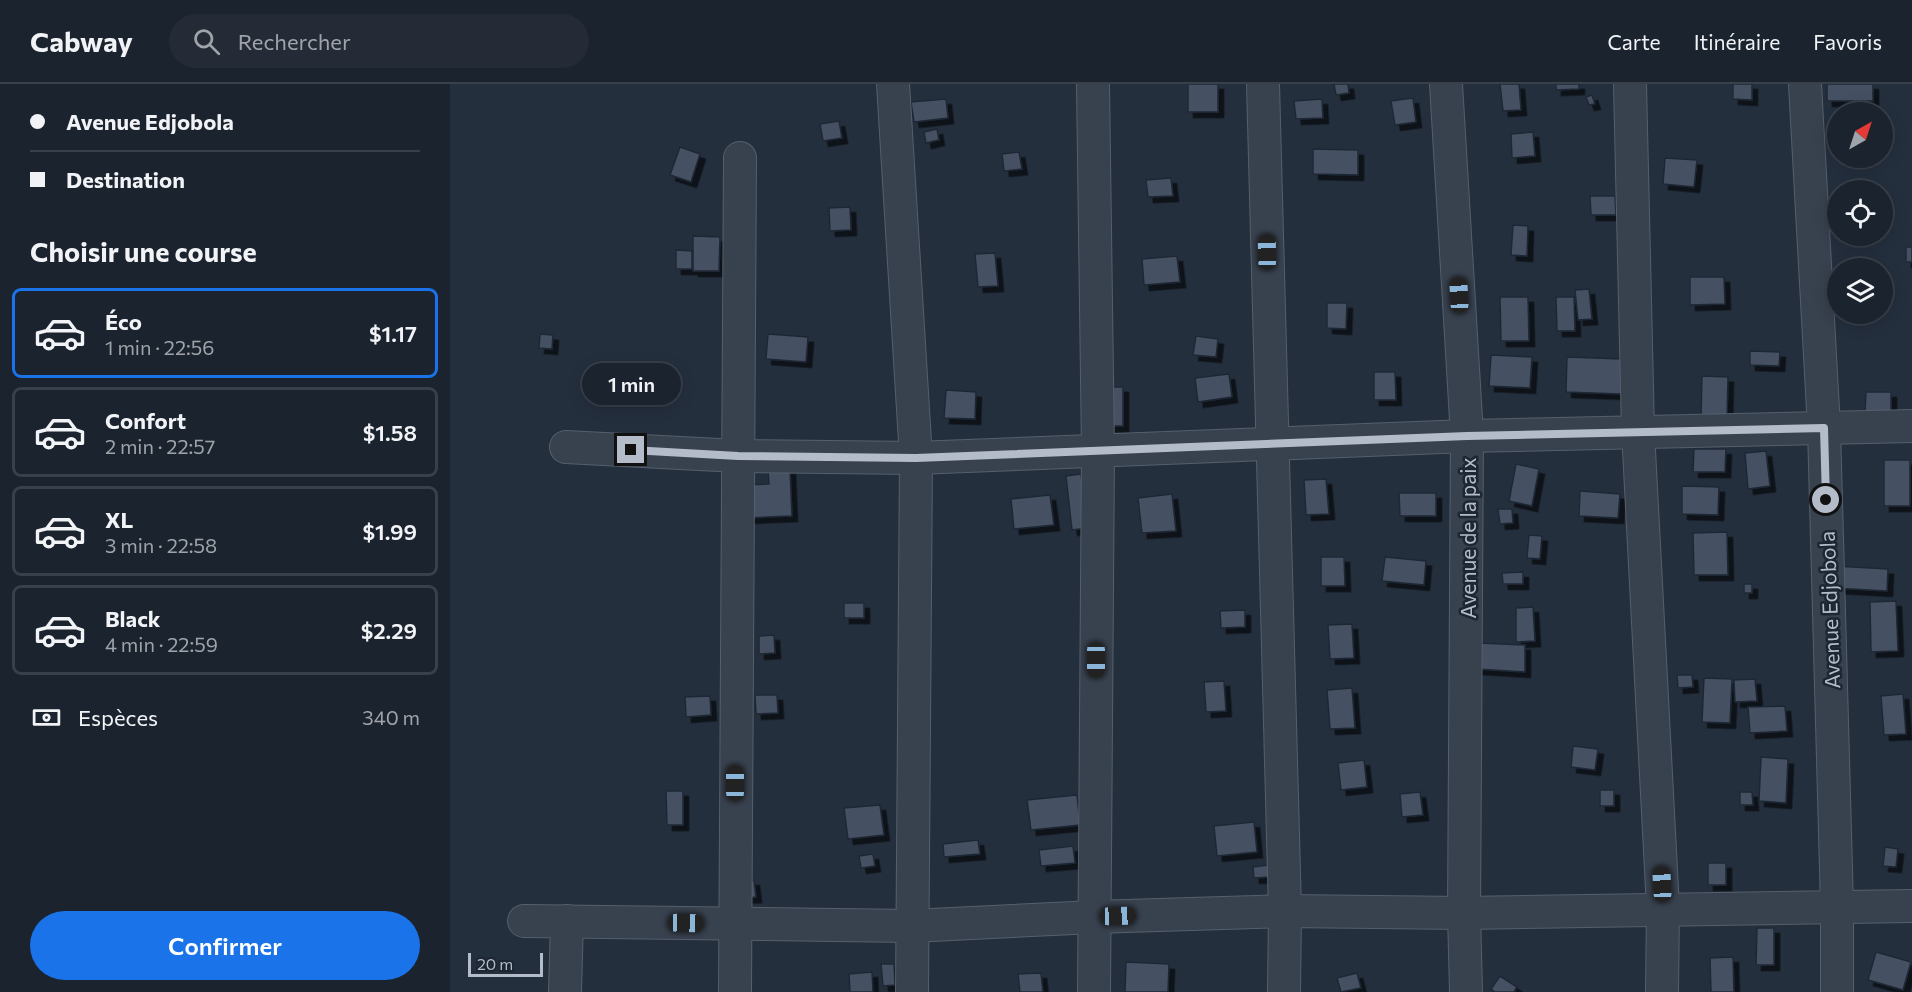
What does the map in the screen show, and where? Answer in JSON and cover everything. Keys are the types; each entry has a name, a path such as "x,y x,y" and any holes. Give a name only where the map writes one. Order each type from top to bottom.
{"street":[{"path":"893,84 916,458 912,992"},
{"path":"1093,84 1098,451 1094,992"},
{"path":"1263,84 1285,911 1284,992"},
{"name":"Avenue de la paix","path":"1446,84 1467,436 1464,913 1466,992"},
{"path":"1630,84 1638,431 1663,908 1662,992"},
{"name":"Avenue Edjobola","path":"1805,84 1824,428 1837,906 1837,992"},
{"path":"735,992 740,158"},
{"path":"567,447 738,456 916,458 1467,436 1912,426"},
{"path":"524,921 911,926 1285,911 1464,913 1663,908 1912,906"},
{"path":"566,992 567,921"}],"building":[{"path":"1188,84 1218,84 1218,112 1188,112"},
{"path":"1334,84 1348,84 1349,93 1336,95"},
{"path":"1500,84 1519,84 1521,110 1503,111"},
{"path":"1556,84 1579,84 1579,89 1556,90"},
{"path":"1733,84 1752,84 1752,100 1733,99"},
{"path":"1827,84 1873,84 1873,101 1827,101"},
{"path":"1592,95 1595,104 1589,105 1586,97"},
{"path":"1413,98 1416,122 1395,125 1391,101"},
{"path":"946,99 948,118 914,122 911,102"},
{"path":"1322,99 1323,118 1296,119 1294,101"},
{"path":"839,121 842,138 823,141 820,124"},
{"path":"937,129 939,140 926,143 924,132"},
{"path":"1533,132 1535,156 1512,158 1511,134"},
{"path":"680,147 700,154 691,182 670,175"},
{"path":"1313,149 1358,150 1358,175 1313,174"},
{"path":"1019,152 1022,169 1004,171 1002,154"},
{"path":"1665,158 1697,160 1694,187 1663,184"},
{"path":"1171,178 1173,196 1148,197 1146,180"},
{"path":"1590,196 1615,196 1616,215 1591,215"},
{"path":"850,207 851,230 830,231 829,208"},
{"path":"1513,225 1528,226 1527,256 1511,255"},
{"path":"693,236 720,237 719,271 693,271"},
{"path":"1906,247 1912,247 1912,262 1906,262"},
{"path":"676,250 692,251 692,269 676,269"},
{"path":"995,253 998,286 978,287 975,254"},
{"path":"1177,256 1180,282 1144,285 1142,259"},
{"path":"1690,277 1724,277 1725,304 1690,305"},
{"path":"1589,289 1592,319 1578,320 1575,290"},
{"path":"1500,297 1528,297 1529,341 1501,341"},
{"path":"1556,297 1574,297 1575,331 1557,331"},
{"path":"1327,303 1347,303 1346,329 1327,328"},
{"path":"540,334 553,335 552,349 539,348"},
{"path":"768,334 808,337 806,362 766,359"},
{"path":"1196,336 1218,339 1216,357 1193,355"},
{"path":"1750,351 1780,352 1779,366 1750,365"},
{"path":"1491,355 1532,357 1530,388 1489,386"},
{"path":"1567,357 1622,359 1621,394 1566,392"},
{"path":"1374,372 1395,372 1396,400 1374,400"},
{"path":"1229,374 1232,397 1198,402 1195,378"},
{"path":"1702,376 1728,377 1727,418 1701,417"},
{"path":"1106,387 1123,387 1123,426 1105,426"},
{"path":"946,390 976,392 975,419 944,418"},
{"path":"1866,392 1891,392 1891,412 1865,411"},
{"path":"1694,449 1726,449 1725,472 1693,472"},
{"path":"1766,451 1770,486 1748,489 1745,453"},
{"path":"1884,460 1910,460 1910,506 1884,506"},
{"path":"1516,464 1539,469 1532,506 1509,501"},
{"path":"790,469 792,516 745,518 743,485 769,484 768,470"},
{"path":"1081,474 1087,528 1072,530 1066,476"},
{"path":"1326,479 1329,514 1306,515 1304,480"},
{"path":"1682,486 1719,487 1718,515 1682,514"},
{"path":"1580,491 1620,494 1618,518 1579,516"},
{"path":"1399,493 1436,493 1436,516 1400,516"},
{"path":"1172,494 1176,531 1142,533 1138,498"},
{"path":"1050,495 1054,525 1014,529 1011,499"},
{"path":"1498,509 1512,509 1513,523 1500,524"},
{"path":"1727,532 1728,575 1694,575 1693,533"},
{"path":"1529,535 1542,536 1540,559 1527,558"},
{"path":"1321,557 1344,557 1345,586 1321,586"},
{"path":"1385,557 1426,561 1424,585 1382,581"},
{"path":"1835,566 1888,569 1887,591 1834,588"},
{"path":"1523,572 1523,584 1503,584 1502,573"},
{"path":"1744,584 1752,584 1752,593 1744,593"},
{"path":"1896,601 1898,651 1871,652 1870,602"},
{"path":"844,603 864,603 864,618 844,618"},
{"path":"1533,607 1535,641 1516,642 1516,608"},
{"path":"1245,610 1245,627 1221,628 1220,611"},
{"path":"1352,624 1354,658 1330,659 1328,625"},
{"path":"774,635 775,653 759,654 759,636"},
{"path":"1478,643 1525,645 1525,672 1477,669"},
{"path":"1677,675 1692,675 1693,687 1678,688"},
{"path":"1704,678 1732,679 1730,723 1702,722"},
{"path":"1755,679 1757,701 1735,702 1734,680"},
{"path":"1224,681 1226,711 1206,712 1204,682"},
{"path":"1352,688 1355,728 1330,729 1327,690"},
{"path":"1903,694 1906,734 1884,735 1881,696"},
{"path":"755,695 777,695 778,713 756,714"},
{"path":"710,696 711,715 686,717 685,697"},
{"path":"1785,706 1787,731 1750,733 1748,707"},
{"path":"1573,746 1598,749 1595,770 1571,767"},
{"path":"1761,757 1788,759 1786,803 1759,801"},
{"path":"1364,760 1367,787 1341,790 1338,763"},
{"path":"1600,790 1614,790 1614,806 1600,806"},
{"path":"666,791 683,791 683,825 667,825"},
{"path":"1420,792 1423,815 1402,817 1400,794"},
{"path":"1740,792 1752,792 1753,805 1740,805"},
{"path":"1077,795 1080,825 1031,830 1027,800"},
{"path":"880,805 884,835 848,839 844,808"},
{"path":"1254,822 1257,852 1217,856 1214,826"},
{"path":"978,840 980,854 944,857 943,844"},
{"path":"1073,846 1075,863 1041,866 1039,850"},
{"path":"1885,847 1898,849 1896,867 1883,866"},
{"path":"873,854 875,866 861,868 859,856"},
{"path":"1708,863 1726,863 1726,885 1708,885"},
{"path":"1268,865 1269,877 1254,878 1253,867"},
{"path":"754,880 756,897 739,898 738,881"},
{"path":"1757,928 1774,928 1774,965 1756,965"},
{"path":"1876,952 1911,962 1903,990 1868,980"},
{"path":"1733,957 1734,992 1711,992 1710,958"},
{"path":"1126,962 1169,964 1168,992 1125,992"},
{"path":"881,964 894,964 895,985 883,986"},
{"path":"872,972 873,992 850,992 849,974"},
{"path":"1041,973 1043,992 1020,992 1018,974"},
{"path":"1357,973 1361,988 1341,992 1337,978"},
{"path":"1500,976 1517,987 1514,992 1495,992 1491,989"}],"route":[{"path":"631,450 738,456 916,458 1467,436 1824,428 1826,500"}]}
